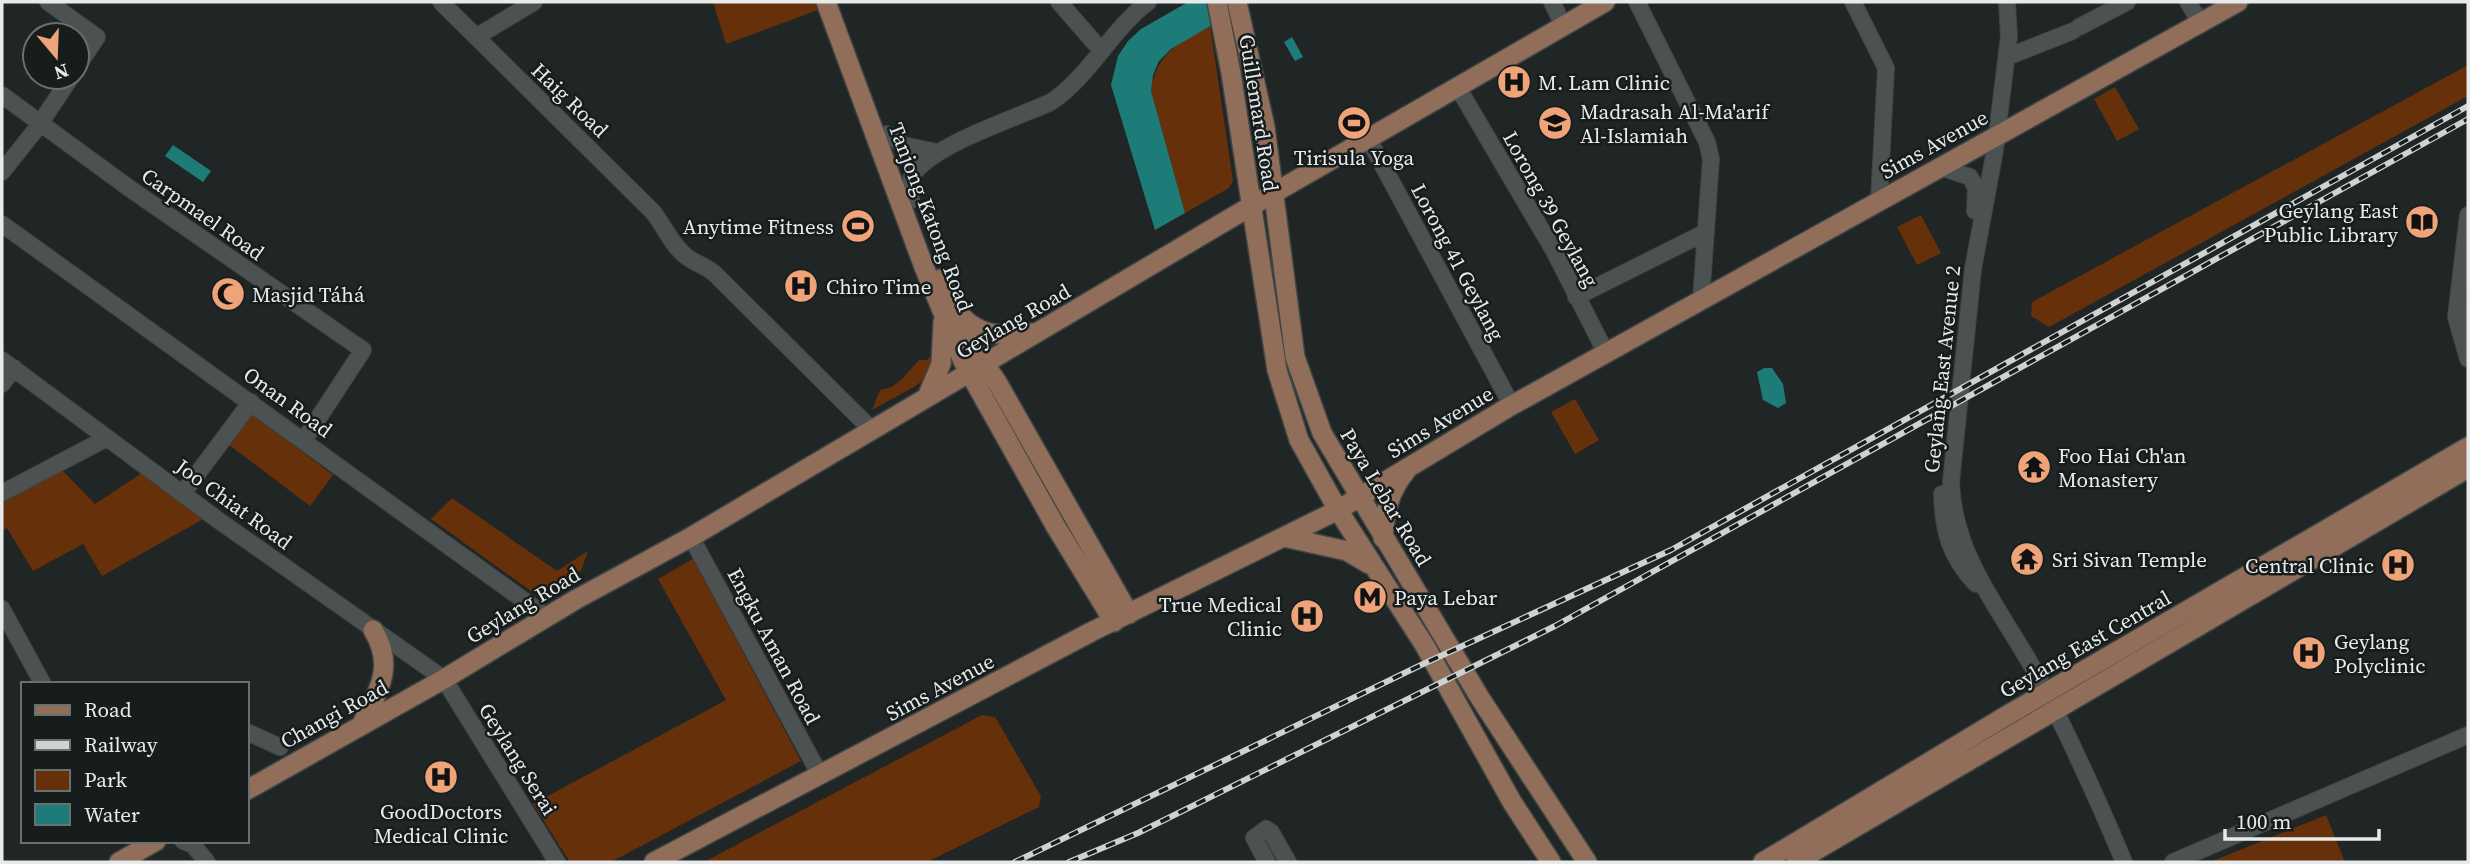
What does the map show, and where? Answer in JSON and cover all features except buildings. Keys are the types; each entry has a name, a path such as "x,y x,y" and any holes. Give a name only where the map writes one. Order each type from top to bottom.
{"main road":[{"name":"Tanjong Katong Road","path":"826,2 949,314 1121,618"},
{"name":"Tanjong Katong Road","path":"838,2 911,200 949,314"},
{"name":"Guillemard Road","path":"1217,2 1251,206"},
{"name":"Geylang Road","path":"444,679 1605,2"},
{"name":"Sims Avenue","path":"661,861 1121,618 1338,510 1512,406 2238,2"},
{"name":"Guillemard Road","path":"1238,7 1276,193"},
{"name":"Paya Lebar Road","path":"1276,193 1295,357 1322,433 1480,698 1587,862"},
{"path":"1251,206 1277,370 1303,449 1373,567 1425,646 1512,802 1551,862"},
{"path":"926,398 941,364 949,314 981,333 1039,332"},
{"name":"Geylang East Central","path":"1796,862 2050,701 2468,447"},
{"path":"1383,538 1387,504 1395,484 1414,463"},
{"name":"Geylang East Central","path":"1763,862 2468,468"},
{"path":"1284,537 1347,551 1373,567"},
{"path":"362,724 379,691 386,666 382,644 373,630"},
{"name":"Changi Road","path":"248,789 444,679"},
{"path":"119,862 144,844"}],"street":[{"path":"48,2 75,21"},
{"name":"Haig Road","path":"441,2 872,430"},
{"path":"476,37 534,2"},
{"path":"1059,2 1100,49"},
{"path":"911,200 909,185 913,175 936,152 1051,102 1084,72 1130,15 1148,2"},
{"path":"1130,15 1161,2"},
{"name":"Guillemard Road","path":"1209,2 1222,27"},
{"path":"1552,2 1563,25"},
{"path":"1637,2 1707,142 1711,166 1701,300"},
{"path":"1853,2 1886,68 1879,201"},
{"name":"Geylang East Avenue 2","path":"2007,2 2007,57 1973,269 1951,482 1957,530 1966,553 2050,701 2124,862"},
{"path":"2007,57 2076,29 2127,2"},
{"path":"2188,2 2201,24"},
{"path":"91,33 97,37 91,46"},
{"name":"Lorong 39 Geylang","path":"1457,86 1554,251 1606,354"},
{"path":"2,172 62,91"},
{"name":"Carpmael Road","path":"2,95 363,350 304,440"},
{"path":"887,134 902,145 936,152"},
{"name":"Lorong 41 Geylang","path":"1368,138 1512,406"},
{"name":"Geylang East Avenue 2","path":"1940,167 1970,177 1976,188 1972,241 1946,436 1943,525 1958,565 1993,601"},
{"path":"2468,215 2456,317 2468,359"},
{"name":"Onan Road","path":"2,224 547,617"},
{"path":"1576,297 1706,232"},
{"path":"2468,307 2468,323"},
{"path":"2,384 8,364"},
{"name":"Joo Chiat Road","path":"8,364 183,494 444,679"},
{"path":"183,494 251,402"},
{"path":"2,493 107,438"},
{"name":"Engku Aman Road","path":"691,537 820,775"},
{"path":"2,609 42,682"},
{"name":"Geylang Serai","path":"444,679 557,862"},
{"path":"248,732 280,747"},
{"path":"2297,811 2306,803 2468,735"},
{"path":"2173,862 2297,811 2309,810 2468,742"},
{"path":"1267,862 1254,838 1266,829 1273,835 1288,862"},
{"path":"188,843 193,845 207,862"}],"green space":[{"path":"713,2 815,2 818,10 726,44"},
{"path":"1210,25 1233,181 1229,188 1185,213 1151,91 1158,67 1171,50"},
{"path":"2468,65 2468,96 2049,327 2031,316 2032,302"},
{"path":"2115,87 2139,129 2117,141 2094,99"},
{"path":"1921,215 1941,253 1917,265 1897,227"},
{"path":"929,357 935,360 925,379 872,410 880,390 892,387 919,360 927,360"},
{"path":"1575,399 1599,440 1575,454 1551,412"},
{"path":"252,414 333,475 310,506 229,445"},
{"path":"62,470 95,504 142,473 205,518 102,576 83,544 33,571 7,528 2,531 2,503"},
{"path":"452,498 557,571 588,551 581,571 545,590 531,591 431,519"},
{"path":"693,559 801,761 611,862 570,862 533,804 726,700 658,579"},
{"path":"982,715 995,717 1041,796 1039,807 927,862 704,862"},
{"path":"2326,815 2345,862 2210,862"}],"water":[{"path":"1188,2 1251,2 1171,49 1159,61 1153,75 1151,91 1185,213 1155,230 1111,85 1118,56 1128,41 1141,29"},
{"path":"1292,37 1303,57 1295,61 1284,42"},
{"path":"173,145 211,171 203,182 165,156"},
{"path":"1772,368 1783,384 1786,403 1778,408 1763,400 1757,372"}],"railway":[{"path":"1015,862 1421,665 1671,550 2468,106"},
{"path":"1069,862 1138,833 1555,626 2468,119"}],"place":[{"name":"M. Lam Clinic","path":"1514,82"},
{"name":"Tirisula Yoga","path":"1354,123"},
{"name":"Madrasah Al-Ma'arif Al-Islamiah","path":"1555,123"},
{"name":"Geylang East Public Library","path":"2422,222"},
{"name":"Anytime Fitness","path":"858,226"},
{"name":"Chiro Time","path":"801,286"},
{"name":"Masjid Táhá","path":"228,294"},
{"name":"Foo Hai Ch'an Monastery","path":"2034,467"},
{"name":"Sri Sivan Temple","path":"2027,559"},
{"name":"Central Clinic","path":"2398,565"},
{"name":"Paya Lebar","path":"1370,597"},
{"name":"True Medical Clinic","path":"1307,616"},
{"name":"Geylang Polyclinic","path":"2309,653"},
{"name":"GoodDoctors Medical Clinic","path":"441,777"}]}
